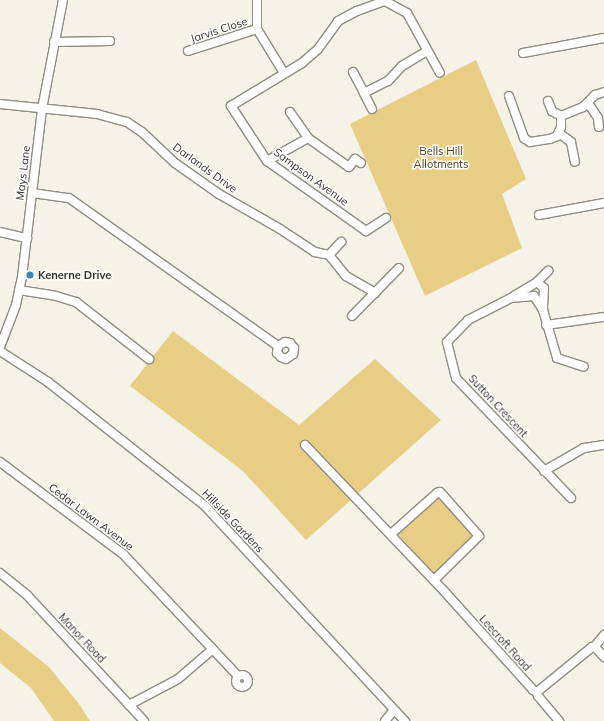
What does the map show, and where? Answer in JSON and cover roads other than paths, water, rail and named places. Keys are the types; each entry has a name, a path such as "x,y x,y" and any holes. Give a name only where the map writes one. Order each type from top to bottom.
{"street":[{"name":"Mays Lane","path":"0,347 11,320 19,290 27,238 42,109 63,0"},
{"path":"257,0 256,29 284,73 302,63 318,49 338,21 357,11 385,1 406,13 440,72"},
{"name":"Jarvis Close","path":"188,52 256,29"},
{"path":"522,53 604,38"},
{"path":"54,42 110,41"},
{"path":"364,93 388,80 402,66 427,51"},
{"path":"354,72 372,109"},
{"name":"Sampson Avenue","path":"284,73 231,106 267,161 366,231 386,218"},
{"path":"561,116 583,107 596,95 604,92"},
{"path":"509,96 524,138 527,140 534,142 550,139 559,133 561,116"},
{"path":"548,102 552,111 561,116"},
{"path":"588,102 598,118 599,127"},
{"name":"Darlands Drive","path":"0,104 97,114 127,122 142,132 175,163 219,194 280,229 315,252 329,255"},
{"path":"290,112 308,138 349,167 355,159 361,163"},
{"path":"559,133 571,142 575,162"},
{"path":"267,161 308,138"},
{"path":"32,193 62,196 72,200 278,346"},
{"path":"538,215 604,203"},
{"path":"0,232 27,238"},
{"path":"341,242 329,255 346,276 374,293"},
{"path":"352,316 399,268"},
{"path":"512,298 537,282 548,271"},
{"path":"537,282 544,288 543,310 546,325 557,358 584,367"},
{"path":"19,290 70,299 94,315 149,359"},
{"name":"Sutton Crescent","path":"543,310 534,296 512,298 468,320 447,342 456,378 571,498"},
{"path":"546,325 604,317"},
{"name":"Hillside Gardens","path":"0,351 48,382 220,520 405,721"},
{"name":"Leecroft Road","path":"305,445 434,580 533,690 537,692 538,696 559,721"},
{"path":"544,471 584,448 604,445"},
{"name":"Cedar Lawn Avenue","path":"0,462 123,554 238,676"},
{"path":"391,534 440,492 479,536 434,580"},
{"name":"Manor Road","path":"0,573 27,595 144,721"},
{"path":"537,692 594,647 604,635"},
{"path":"594,647 604,658"},
{"path":"129,705 178,679 213,649"},
{"path":"385,721 394,710"}],"place":[{"name":"Kenerne Drive","path":"30,275"}],"park label":[{"name":"Bells Hill Allotments","path":"441,158"}]}
